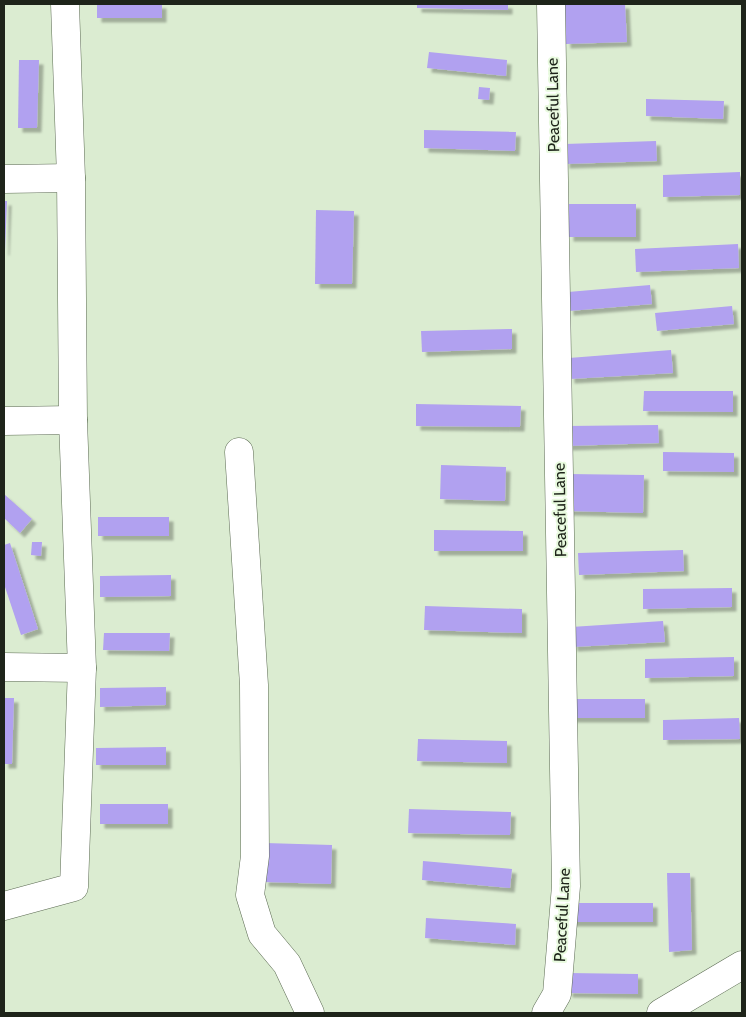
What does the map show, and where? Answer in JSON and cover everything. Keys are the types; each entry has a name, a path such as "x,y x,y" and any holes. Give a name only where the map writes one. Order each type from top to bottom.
{"street":[{"path":"4,906 74,887 82,668 73,420 71,178 65,4"},
{"name":"Peaceful Lane","path":"546,1013 557,994 566,886 551,4"},
{"path":"4,179 71,178"},
{"path":"4,421 73,420"},
{"path":"240,452 254,685 255,856 250,895 262,934 287,964 310,1013"},
{"path":"4,667 82,668"},
{"path":"661,1013 742,965"}],"building":[{"path":"97,4 162,4 162,18 97,18"},
{"path":"417,4 508,4 508,10 417,8"},
{"path":"625,4 627,42 566,44 564,5"},
{"path":"429,52 507,60 506,76 427,68"},
{"path":"19,60 39,60 37,128 18,128"},
{"path":"479,87 490,88 489,100 478,99"},
{"path":"646,99 724,101 723,119 646,116"},
{"path":"424,130 516,132 515,151 424,148"},
{"path":"656,141 657,161 565,164 565,144"},
{"path":"740,172 740,195 663,197 663,175"},
{"path":"4,201 7,201 5,251 4,251"},
{"path":"569,204 636,204 636,237 569,237"},
{"path":"316,210 354,211 352,284 315,284"},
{"path":"738,244 739,268 636,272 635,249"},
{"path":"650,285 652,304 569,311 568,292"},
{"path":"732,306 734,324 657,331 655,313"},
{"path":"512,329 512,349 422,352 421,331"},
{"path":"671,350 673,373 570,379 569,358"},
{"path":"644,391 733,391 733,412 643,411"},
{"path":"416,404 521,406 520,427 416,426"},
{"path":"658,425 659,443 567,446 567,426"},
{"path":"663,452 734,453 734,472 663,471"},
{"path":"441,465 506,467 505,501 440,499"},
{"path":"568,474 644,475 643,513 567,511"},
{"path":"4,494 32,519 20,533 4,518"},
{"path":"98,517 169,517 169,536 98,536"},
{"path":"434,530 523,531 523,551 434,551"},
{"path":"32,542 42,542 41,556 31,555"},
{"path":"10,543 38,629 21,635 4,584 4,545"},
{"path":"683,550 684,571 579,575 578,553"},
{"path":"171,575 171,596 100,597 100,576"},
{"path":"732,588 732,607 643,609 643,589"},
{"path":"425,606 522,609 522,633 424,630"},
{"path":"663,621 665,642 573,647 571,627"},
{"path":"104,633 170,633 169,651 103,650"},
{"path":"734,657 734,676 645,678 645,659"},
{"path":"166,687 166,705 100,707 100,688"},
{"path":"4,698 14,698 12,764 4,764"},
{"path":"570,699 645,699 645,718 571,718"},
{"path":"739,718 740,739 663,740 663,720"},
{"path":"418,739 507,741 507,763 417,761"},
{"path":"166,747 166,765 96,765 96,748"},
{"path":"100,804 168,804 168,824 100,824"},
{"path":"409,809 511,812 510,835 408,833"},
{"path":"265,843 332,845 331,884 264,882"},
{"path":"423,861 512,869 510,888 422,880"},
{"path":"667,873 690,873 692,950 669,952"},
{"path":"571,903 653,903 653,922 571,922"},
{"path":"426,918 516,924 515,945 425,938"},
{"path":"568,973 638,974 638,994 568,993"}]}
